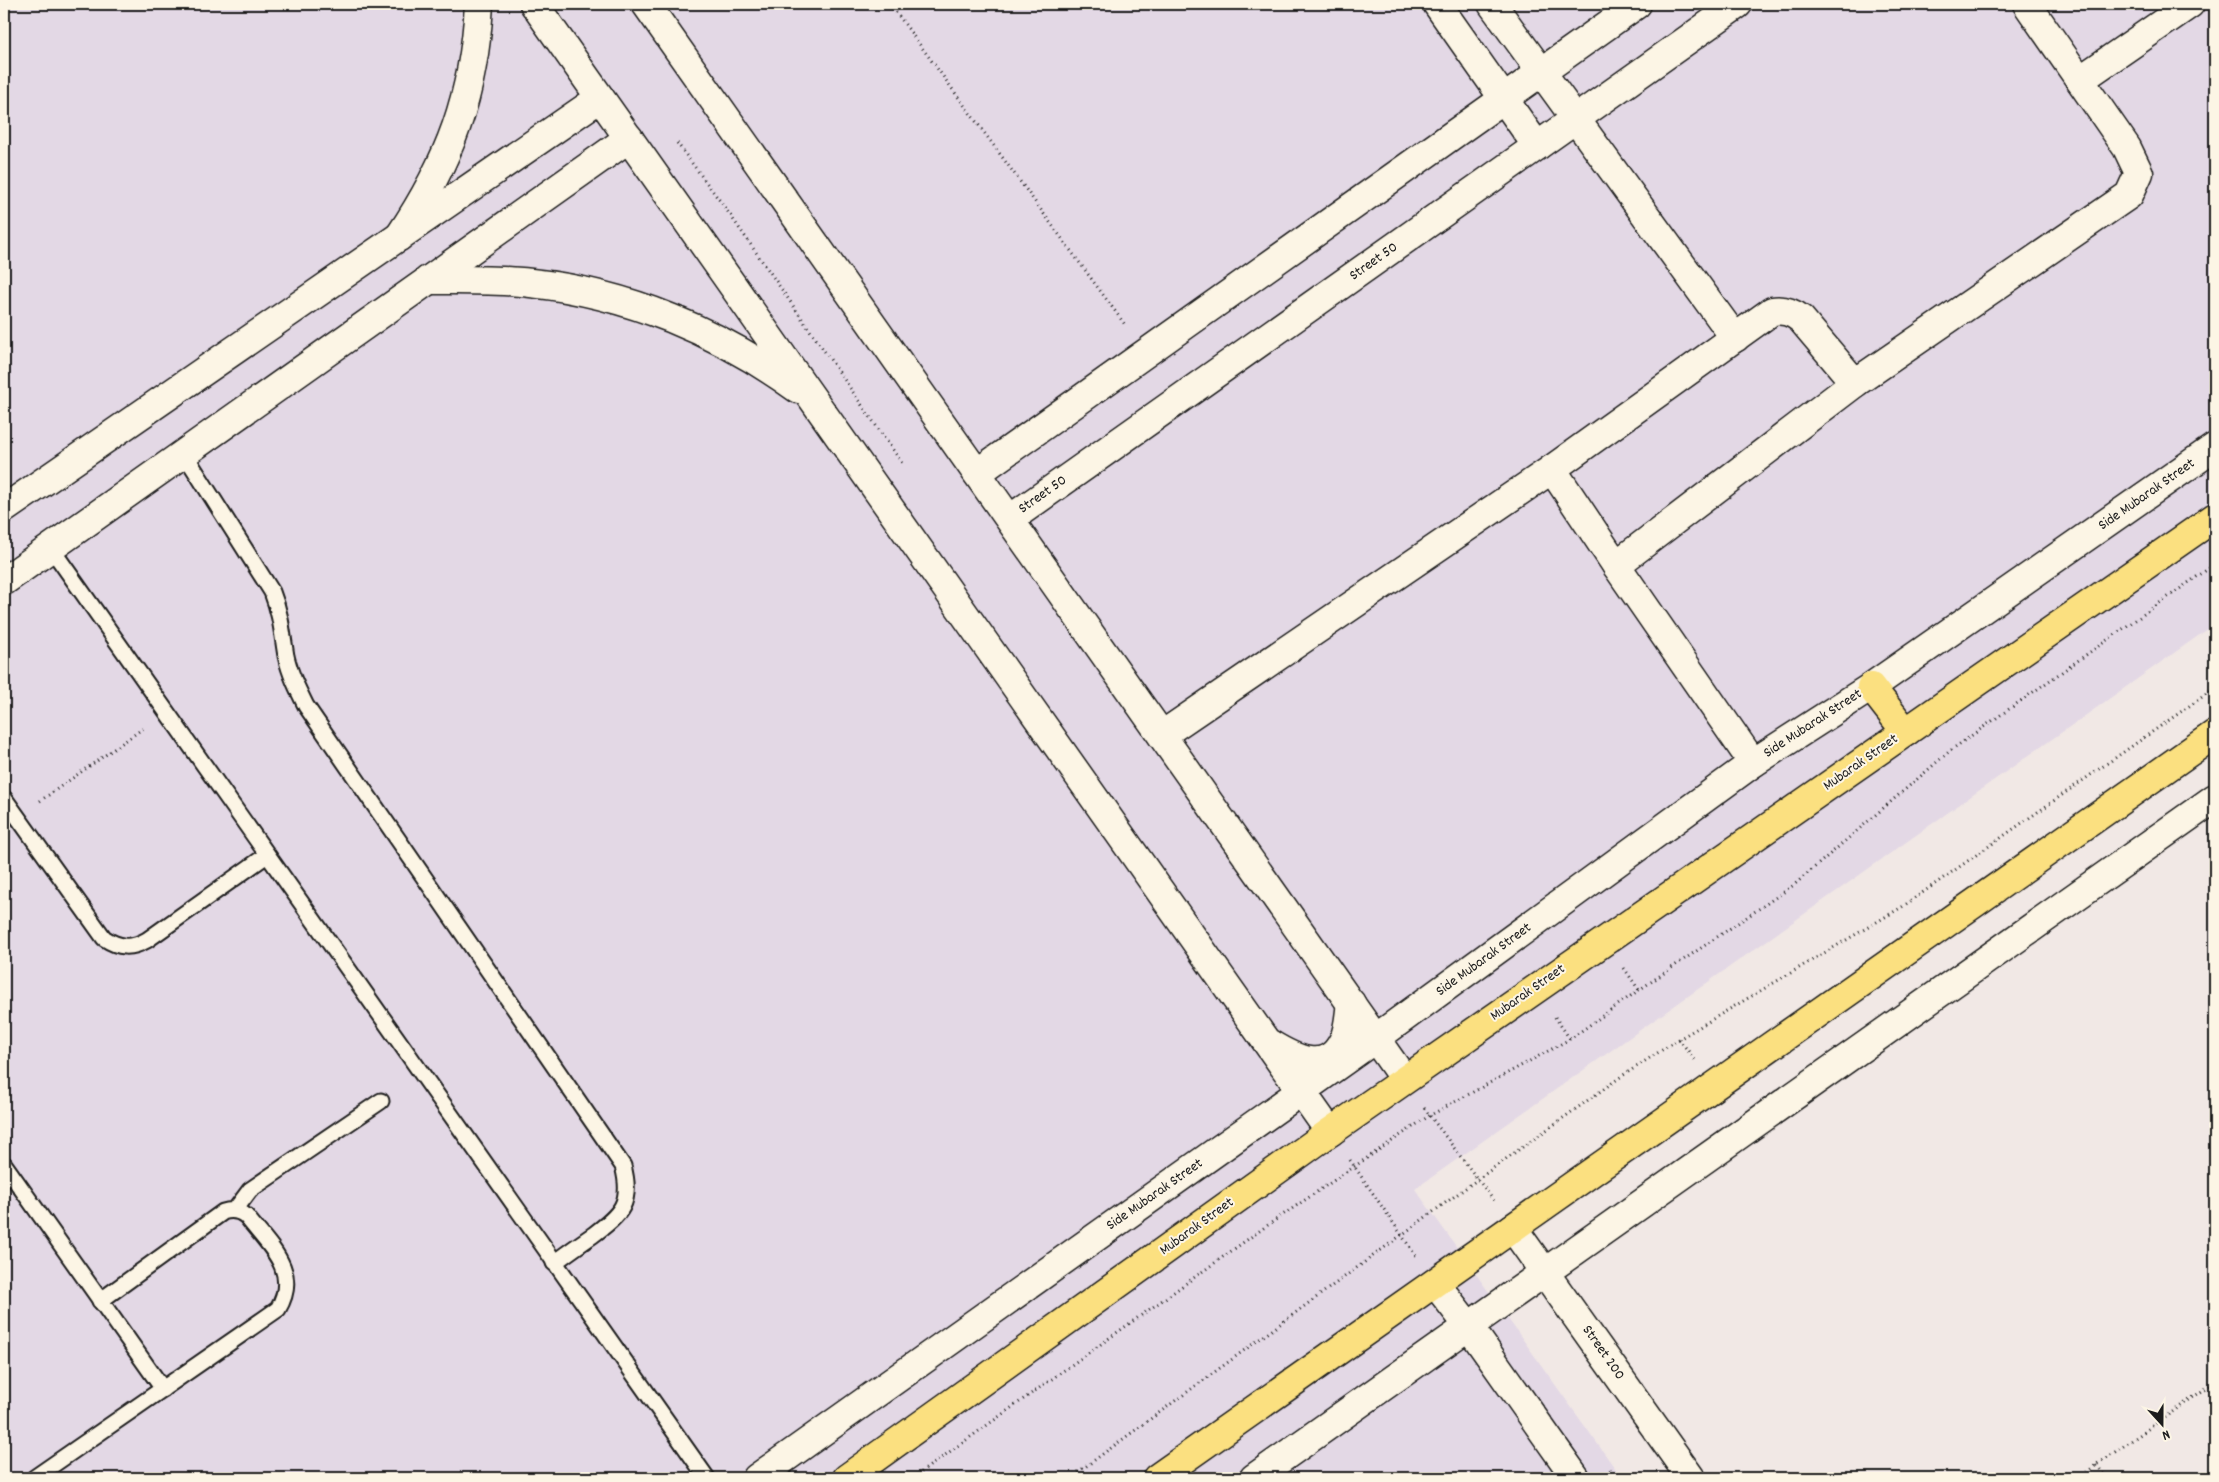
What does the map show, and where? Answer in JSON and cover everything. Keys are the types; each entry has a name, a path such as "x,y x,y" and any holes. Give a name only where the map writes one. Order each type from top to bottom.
{"main road":[{"path":"399,237 423,201 443,163 458,124 470,83 477,40 479,4"},
{"path":"534,4 1330,1132"},
{"path":"646,4 1404,1079"},
{"path":"1437,4 1537,146"},
{"path":"1492,4 1574,120 1735,338"},
{"path":"977,473 1636,4"},
{"name":"Street 50","path":"1010,519 1738,4"},
{"path":"1616,565 1855,384 2129,195 2139,173 2127,148 2027,4"},
{"path":"2080,80 2190,4"},
{"path":"4,509 600,98"},
{"path":"4,581 629,138"},
{"path":"428,280 480,279 532,283 582,291 633,304 681,322 728,344 773,371 814,401"},
{"path":"1162,735 1552,469 1772,311 1779,310 1794,313 1855,384"},
{"name":"Side Mubarak Street","path":"757,1478 1376,1038 1753,763 1871,687 2215,447"},
{"path":"1552,469 1753,763"},
{"name":"Mubarak Street","path":"848,1478 1404,1079 2215,517"},
{"path":"1871,687 1906,732"},
{"path":"1157,1478 2215,734"},
{"path":"1254,1478 1470,1328 1545,1272 2215,798"},
{"path":"1266,1042 1301,1061 1314,1062 1325,1058 1343,1042 1351,1003"},
{"name":"Street 200","path":"1514,1228 1691,1478"},
{"path":"1435,1283 1470,1328 1576,1478"}],"lane":[{"path":"184,453 272,592 280,612 286,656 294,681 306,706 623,1166 627,1180 626,1194 622,1208 615,1219 554,1263"},
{"path":"50,548 707,1478"},
{"path":"4,798 104,938 114,945 125,947 137,946 267,855"},
{"path":"235,1210 250,1190 381,1101"},
{"path":"4,1164 163,1389"},
{"path":"34,1478 278,1309 283,1300 287,1281 284,1268 246,1216 235,1210 223,1212 100,1301"}],"path":[{"path":"890,4 1146,353"},
{"path":"914,1478 1265,1227 1429,1116 1570,1039 1794,885 1951,750 2215,564"},
{"path":"1070,1478 1478,1179 1679,1039 1902,907 2215,688"},
{"path":"17,817 166,712"},
{"path":"1404,1079 1429,1116 1514,1228"},
{"path":"1330,1132 1435,1283"},
{"path":"2078,1478 2215,1382"},
{"path":"1605,1462 1616,1478"},
{"path":"2097,1465 2106,1478"}],"shaded area":[{"path":"4,4 2215,4 2215,624 1415,1189 1622,1478 4,1478"}]}
